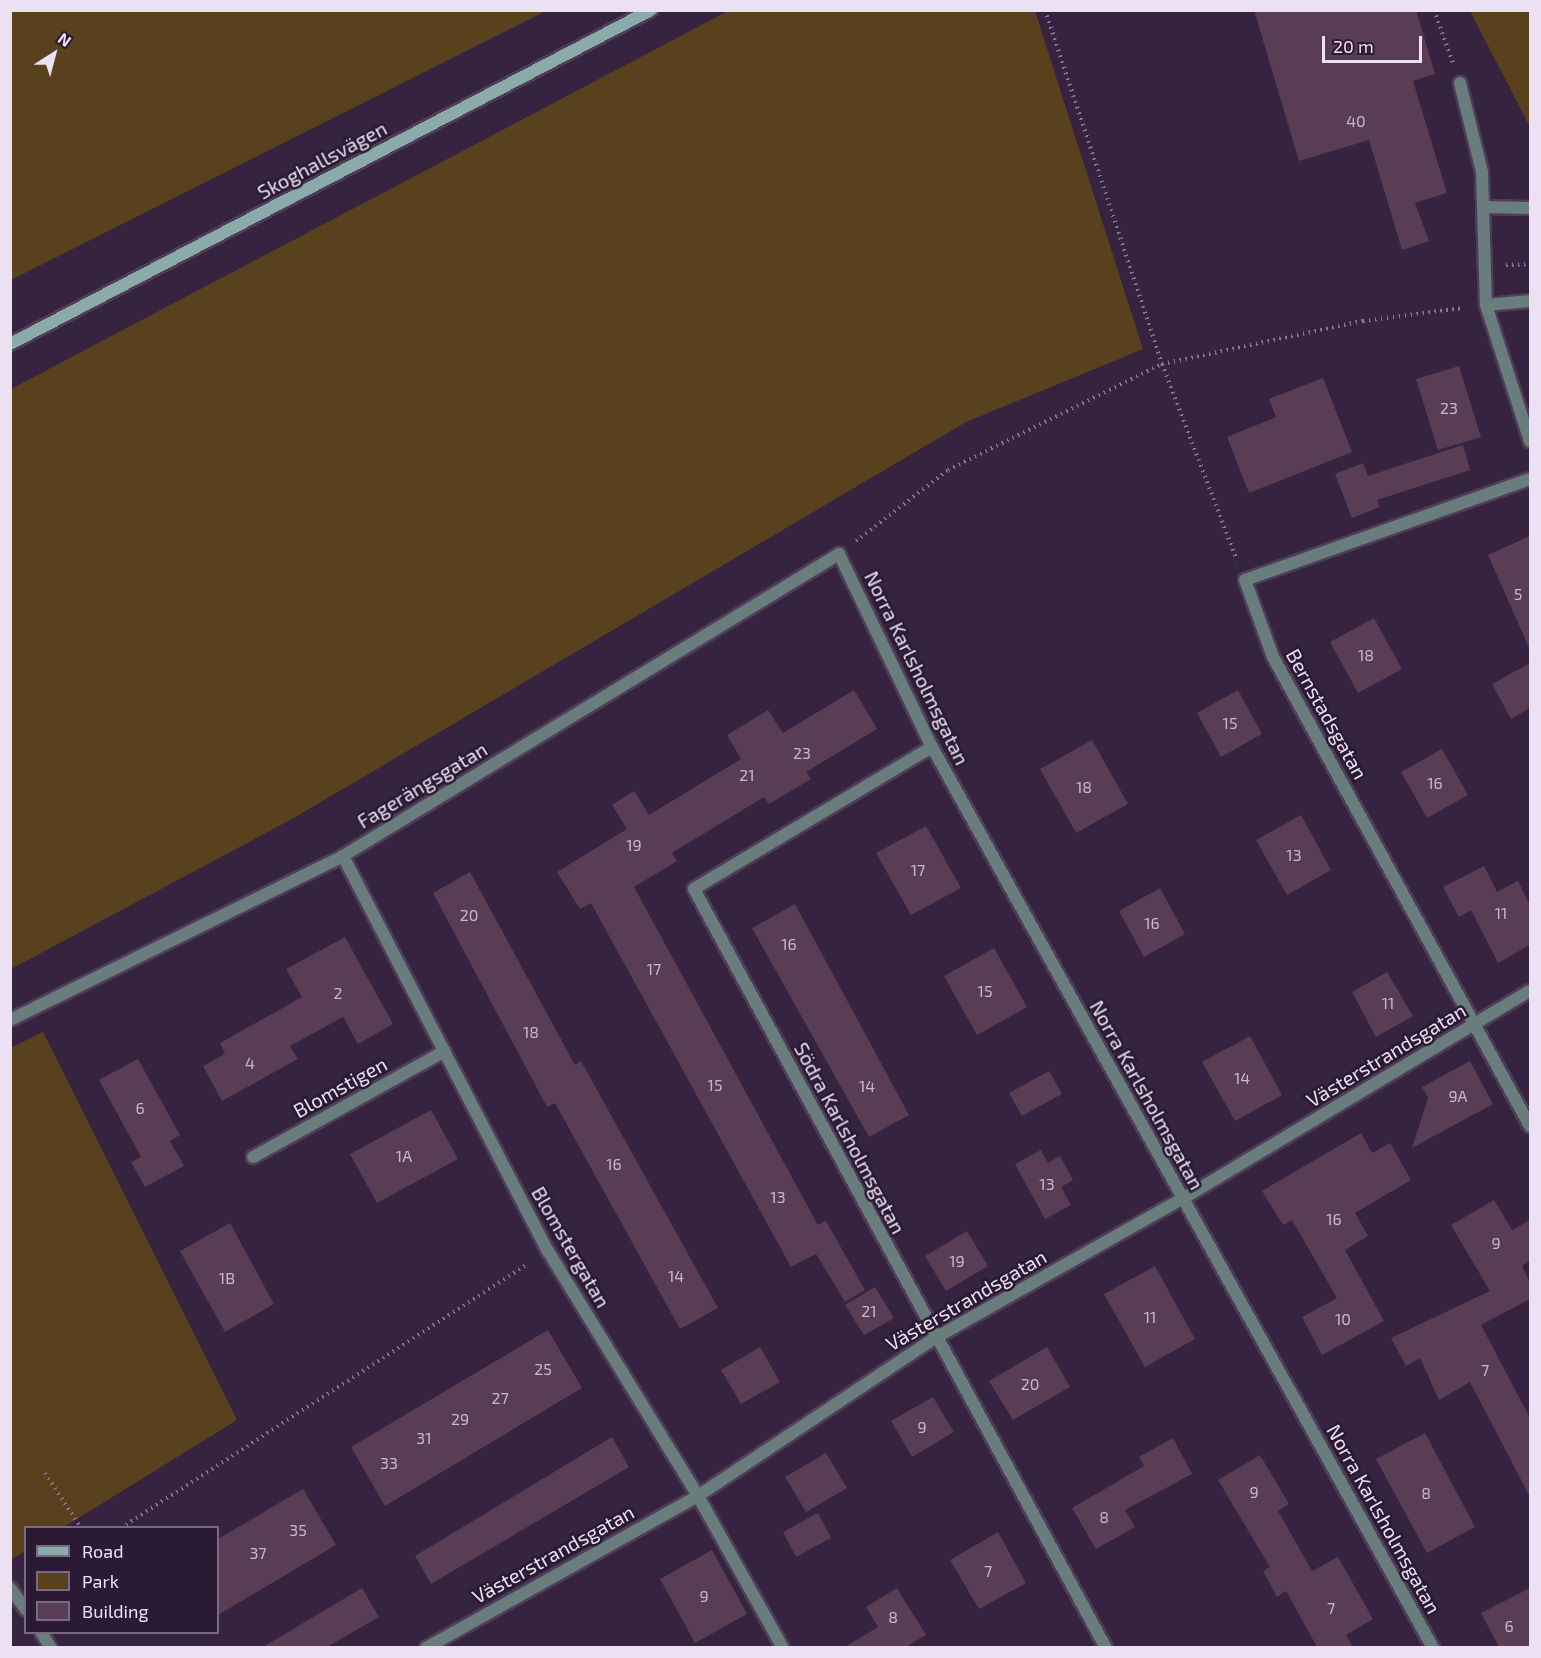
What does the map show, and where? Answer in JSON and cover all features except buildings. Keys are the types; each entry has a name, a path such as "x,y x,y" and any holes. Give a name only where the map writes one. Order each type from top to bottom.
{"main road":[{"name":"Skoghallsvägen","path":"10,344 651,10"}],"street":[{"path":"1460,83 1482,172 1486,305 1530,441"},
{"path":"1483,207 1530,208"},
{"path":"1486,305 1530,301"},
{"path":"1245,580 1530,479"},
{"name":"Norra Karlsholmsgatan","path":"839,554 932,747 1433,1647"},
{"name":"Fagerängsgatan","path":"10,1020 343,856 839,554"},
{"name":"Bernstadsgatan","path":"1245,580 1273,657 1530,1126"},
{"name":"Södra Karlsholmsgatan","path":"932,747 694,889 935,1338 1106,1647"},
{"name":"Blomstergatan","path":"343,856 548,1251 698,1496 783,1647"},
{"name":"Västerstrandsgatan","path":"426,1647 698,1496 935,1338 1182,1199 1530,992"},
{"name":"Blomstigen","path":"253,1157 445,1051"},
{"path":"10,1588 24,1607"},
{"path":"42,1634 51,1647"}],"path":[{"path":"1045,10 1162,364 1245,580"},
{"path":"1434,10 1460,83"},
{"path":"839,554 948,470 1162,364 1363,321 1486,305"},
{"path":"123,1526 548,1251"},
{"path":"45,1473 80,1526"}],"green space":[{"path":"11,10 546,10 546,11 11,280"},
{"path":"730,10 1035,11 1143,349 966,422 292,819 11,969 11,389"},
{"path":"1470,11 1530,11 1530,127"},
{"path":"43,1032 237,1420 66,1526 24,1526 24,1552 11,1560 11,1048"}]}
